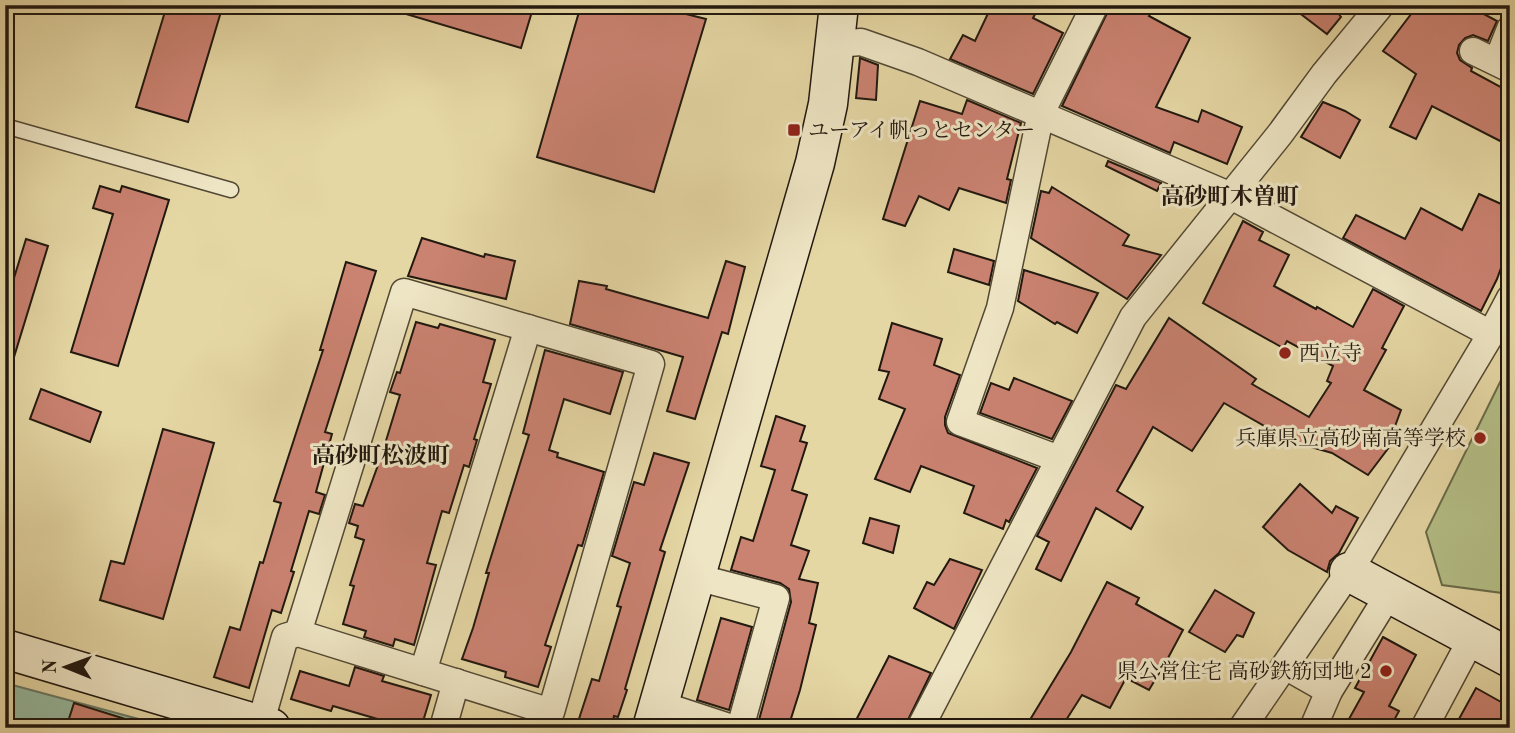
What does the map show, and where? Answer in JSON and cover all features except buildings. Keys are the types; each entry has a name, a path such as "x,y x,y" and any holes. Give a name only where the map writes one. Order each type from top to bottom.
{"street":[{"path":"732,728 655,716 815,163 828,104 839,5"},
{"path":"1059,459 960,422 1000,308 1041,113 1095,5"},
{"path":"920,728 1133,317 1280,134 1375,7"},
{"path":"1473,51 1503,66 1510,29"},
{"path":"836,44 860,42 918,62 1231,195 1492,334"},
{"path":"5,649 265,726 285,638 298,633 551,712 651,364 404,292 298,633"},
{"path":"1242,728 1349,572 1492,334 1510,298"},
{"path":"423,672 528,328"},
{"path":"1349,572 1510,658"},
{"path":"696,577 776,598 740,728"},
{"path":"1313,728 1329,691 1389,594"},
{"path":"1424,728 1472,638"},
{"path":"1285,666 1329,691"},
{"path":"443,728 456,682"}],"lane":[{"path":"5,126 231,190"}],"shaded area":[{"path":"1510,362 1510,594 1442,585 1426,532"},
{"path":"5,683 172,728 5,728"}],"place":[{"name":"ユーアイ帆っとセンター","path":"794,130"},
{"name":"西立寺","path":"1285,353"},
{"name":"兵庫県立高砂南高等学校","path":"1480,438"},
{"name":"県公営住宅 高砂鉄筋団地 2","path":"1386,671"}],"district":[{"name":"高砂町木曽町","path":"1230,196"},
{"name":"高砂町松波町","path":"381,455"}]}
